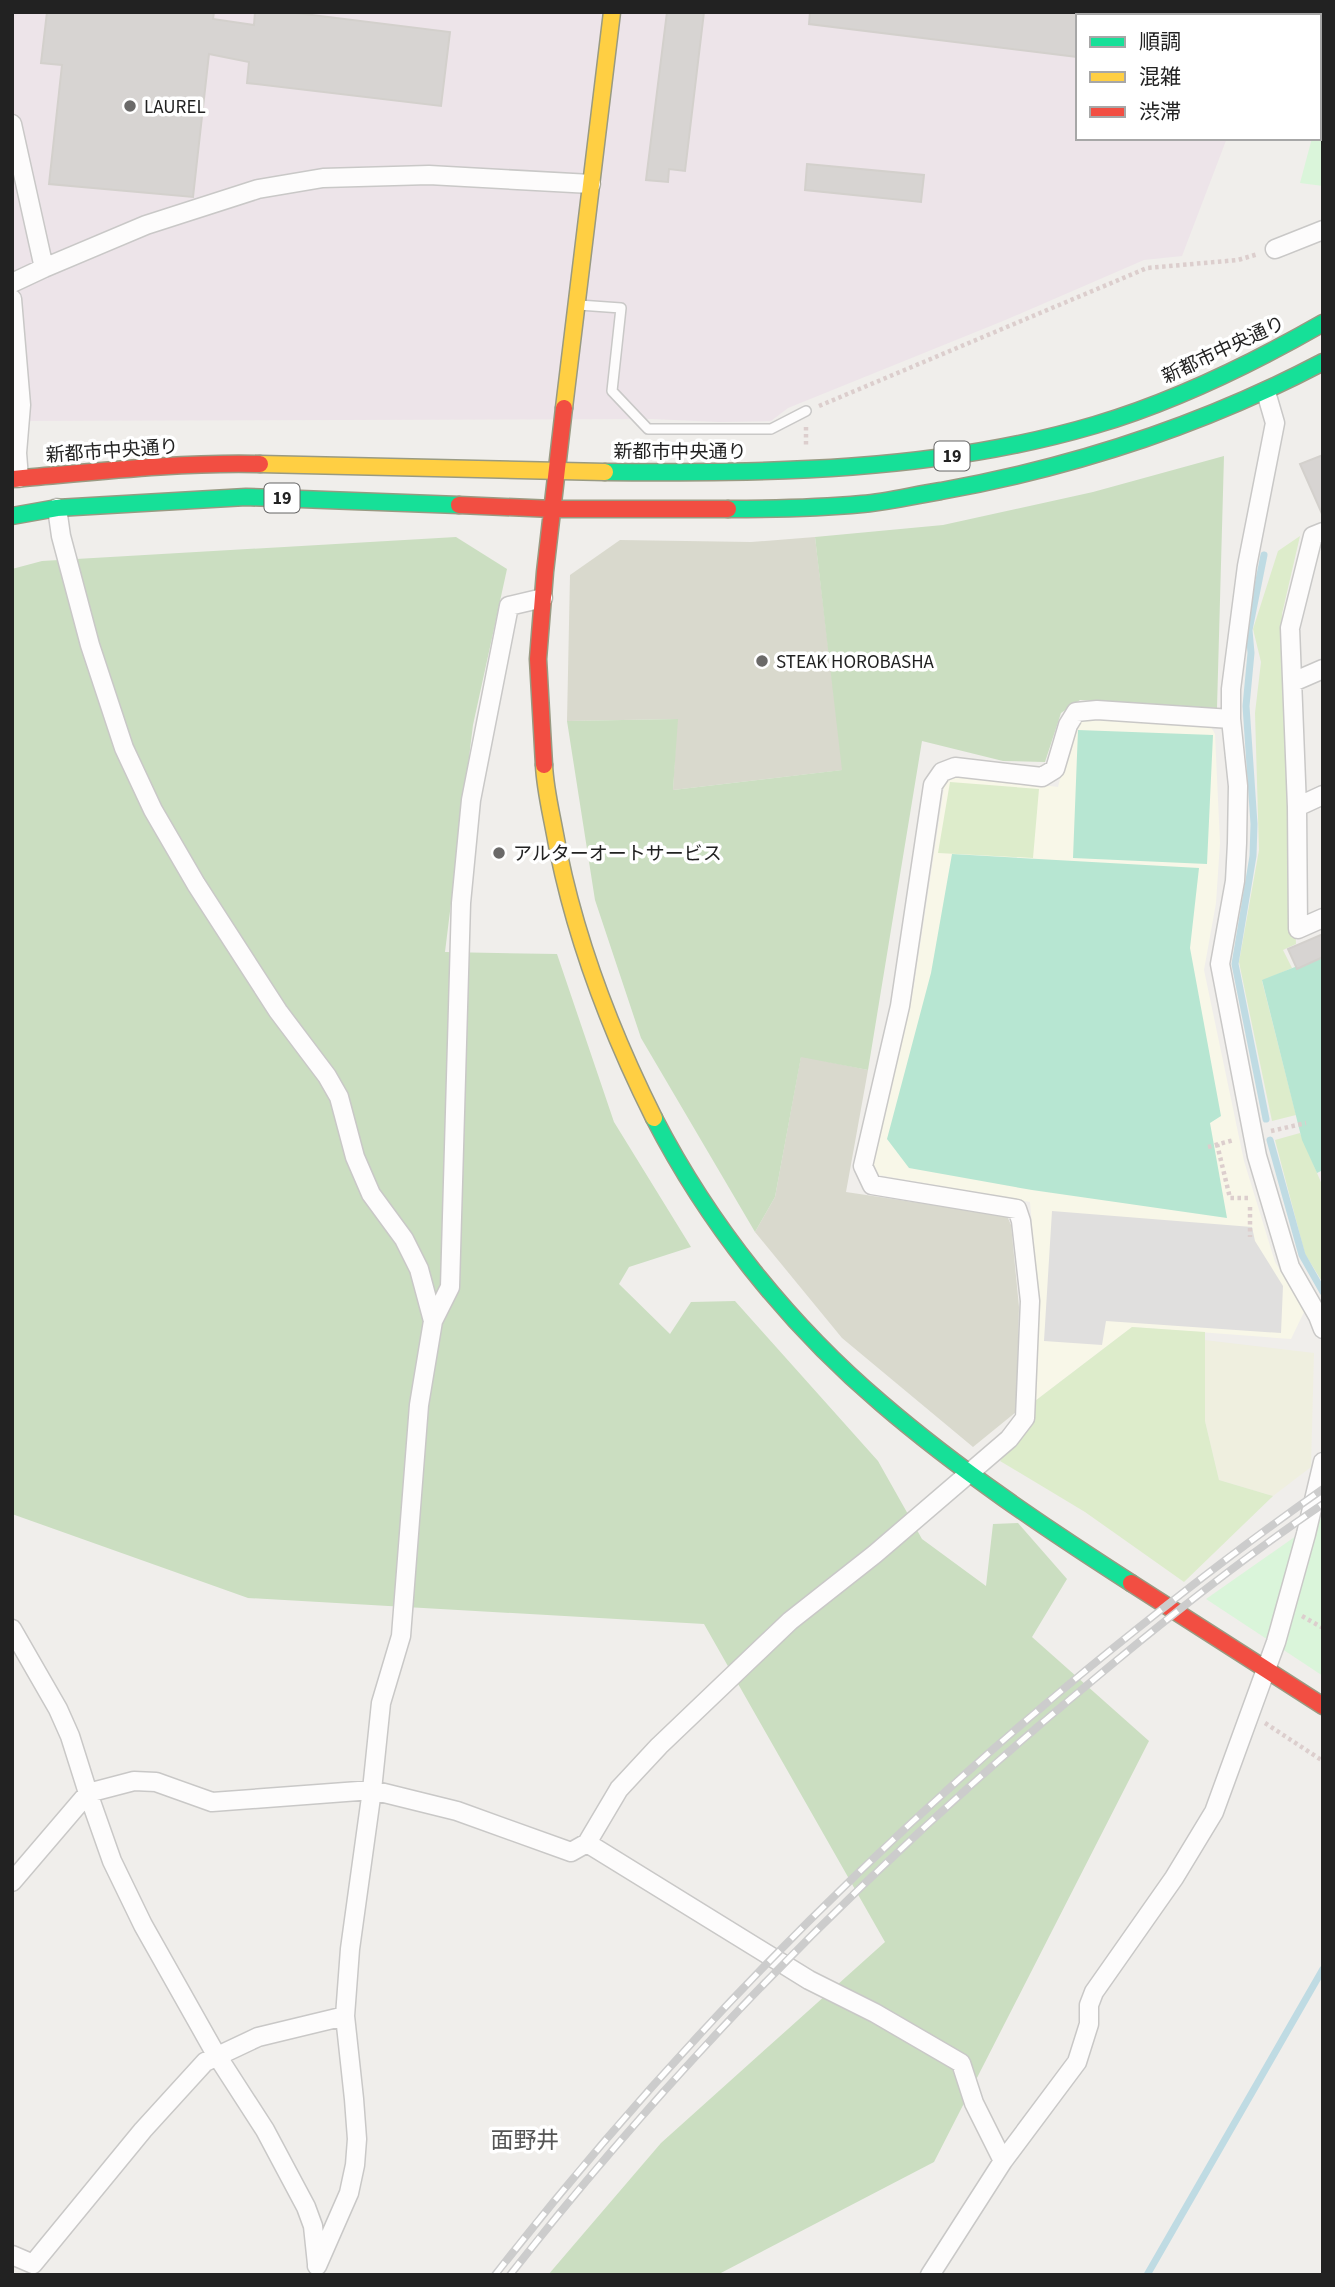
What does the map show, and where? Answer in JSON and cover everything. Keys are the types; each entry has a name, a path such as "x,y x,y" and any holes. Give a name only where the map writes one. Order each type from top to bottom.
{"main road":[{"path":"612,12 557,471 543,598 538,678 541,739 551,829 569,904 599,996 631,1071 669,1146 701,1198 749,1266 846,1372 968,1474 1077,1548 1323,1706"},
{"name":"新都市中央通り","path":"16,479 230,463 712,473 900,464 996,449 1096,425 1182,393 1323,323"},
{"name":"19","path":"12,516 57,508 246,497 553,509 745,509 863,504 1007,479 1085,458 1177,428 1266,392 1323,362"}],"street":[{"path":"12,124 44,268"},
{"path":"12,283 146,225 258,188 323,178 429,175 591,184"},
{"path":"1276,249 1323,230"},
{"path":"12,299 21,405 16,479"},
{"path":"1266,392 1275,423 1247,566 1231,689 1231,719 1238,786 1237,843 1235,881 1220,964 1257,1156 1290,1267 1323,1329"},
{"path":"57,508 61,536 90,645 124,748 153,810 196,884 278,1011 327,1076 339,1097 355,1157 371,1194 404,1239 419,1269 433,1321"},
{"path":"1323,532 1313,536 1290,628 1297,807 1298,929 1323,918"},
{"path":"317,2271 349,2193 355,2165 357,2139 345,2016 351,1949 381,1703 401,1636 419,1405 433,1321 450,1287 461,903 471,800 509,606 543,598"},
{"path":"1293,682 1323,669"},
{"path":"12,1882 88,1793 134,1781 156,1782 212,1802 372,1790 457,1811 571,1852 587,1843 619,1789 659,1746 790,1621 968,1474 1009,1438 1025,1418 1030,1301 1021,1221 1017,1209 872,1185 863,1166 900,1006 933,785 942,772 955,767 1042,777 1055,769 1068,725 1076,712 1097,709 1231,719"},
{"path":"1297,807 1323,795"},
{"path":"930,2275 1003,2161 1077,2062 1089,2024 1089,2005 1094,1992 1174,1878 1214,1812 1266,1670 1306,1534 1323,1462"},
{"path":"12,1629 58,1709 70,1736 112,1861 143,1925 217,2056 265,2130 306,2207 313,2226 317,2271"},
{"path":"587,1843 809,1980 875,2013 961,2063 974,2104 1003,2161"},
{"path":"12,2255 33,2264 143,2130 205,2062 258,2037 345,2016"}],"lane":[{"path":"577,304 621,308 612,391 648,429 771,429 806,411"}],"path":[{"path":"807,470 806,411 1147,268 1238,260 1276,249"},
{"path":"1264,1132 1306,1123"},
{"path":"1234,1140 1238,1152"},
{"path":"1208,1147 1227,1142"},
{"path":"1217,1144 1230,1198 1250,1200"},
{"path":"1247,1188 1250,1200 1250,1237"},
{"path":"1251,1714 1323,1761"}],"shaded area":[{"path":"12,12 1276,12 1076,14 1076,140 1226,140 1182,256 1144,260 1003,321 788,408 771,421 13,421"},
{"path":"815,537 843,770 673,790 677,719 567,721 570,575 620,540 751,542"},
{"path":"1081,718 1211,727 1215,734 1220,843 1216,903 1204,970 1244,1161 1275,1262 1305,1310 1291,1339 1132,1327 1035,1401 1039,1306 1030,1202 873,1174 873,1164 914,985 945,781 953,774 1058,787 1074,725"},
{"path":"801,1056 868,1070 846,1192 1007,1216 1011,1225 1019,1307 1016,1412 973,1447 842,1338 755,1232 775,1197"},
{"path":"1052,1211 1252,1227 1255,1241 1283,1286 1281,1333 1106,1321 1102,1345 1044,1341"}],"green space":[{"path":"1323,98 1323,186 1300,183 1311,140 1321,140"},
{"path":"1224,456 1217,708 1080,700 1061,713 1045,762 1003,761 922,741 868,1070 801,1057 775,1197 755,1232 641,1038 595,900 567,721 678,719 673,790 842,770 815,537 943,525 1093,492"},
{"path":"1300,536 1282,614 1296,944 1283,950 1292,968 1262,981 1296,1115 1272,1121 1239,962 1259,850 1255,713 1261,662 1253,629 1278,551"},
{"path":"456,537 507,569 473,725 445,952 557,954 614,1122 691,1247 629,1267 619,1284 670,1334 691,1302 735,1301 878,1461 922,1539 986,1586 993,1524 1018,1523 1067,1579 1032,1637 1149,1741 934,2162 717,2275 548,2275 661,2143 885,1942 704,1624 248,1598 12,1514 12,569 42,561"},
{"path":"1078,730 1213,735 1207,864 1073,858"},
{"path":"950,782 1039,789 1033,858 938,853"},
{"path":"952,854 1199,868 1190,948 1221,1116 1210,1123 1227,1218 1032,1190 909,1168 887,1139 931,973"},
{"path":"1323,956 1323,1170 1317,1173 1302,1140 1262,980"},
{"path":"1300,1133 1323,1187 1323,1283 1305,1254 1275,1140"},
{"path":"1132,1327 1205,1332 1205,1421 1219,1480 1273,1496 1184,1582 1085,1512 1000,1461 1035,1417 1035,1401"},
{"path":"1204,1340 1314,1353 1311,1467 1273,1496 1219,1480 1205,1421"},
{"path":"1323,1517 1323,1676 1206,1599"}],"building":[{"name":"LAUREL","path":"47,12 214,12 213,19 254,25 255,12 288,12 450,32 441,106 247,83 249,62 209,54 193,197 49,184 62,65 41,63"},
{"path":"667,12 704,12 685,171 669,169 668,182 646,180"},
{"path":"810,12 1078,12 1076,57 809,24"},
{"path":"807,164 924,175 921,202 805,190"},
{"path":"1323,455 1323,516 1300,464"},
{"path":"1323,934 1323,957 1297,969 1288,949"}],"waterway":[{"path":"1264,555 1249,630 1251,653 1246,706 1254,824 1253,856 1235,964 1266,1119"},
{"path":"1270,1140 1302,1255 1323,1292"},
{"path":"1147,2275 1323,1969"}],"railway":[{"path":"495,2275 561,2192 701,2033 849,1882 1004,1739 1085,1671 1202,1578 1323,1489"},
{"path":"510,2275 642,2116 782,1965 855,1892 1007,1753 1115,1662 1232,1569 1323,1504"}],"traffic: fast":[{"path":"605,472 729,472 852,466 914,461 1035,441 1154,405 1241,367 1323,323"},
{"path":"728,509 872,503 1040,470 1184,424 1278,385 1323,362"},
{"path":"12,516 57,508 246,497 459,505"},
{"path":"654,1118 676,1158 726,1235 783,1307 814,1341 881,1403 971,1475 1131,1583"}],"traffic: slow":[{"path":"564,408 612,12"},
{"path":"260,464 605,472"},
{"path":"544,765 562,867 581,941 607,1013 654,1118"}],"traffic: jam":[{"path":"544,765 538,659 564,408"},
{"path":"12,479 167,466 260,464"},
{"path":"459,505 553,509 728,509"},
{"path":"1131,1583 1323,1706"}],"place":[{"name":"LAUREL","path":"130,106"},
{"name":"STEAK HOROBASHA","path":"762,661"},
{"name":"アルターオートサービス","path":"499,853"}],"district":[{"name":"面野井","path":"525,2140"}]}
